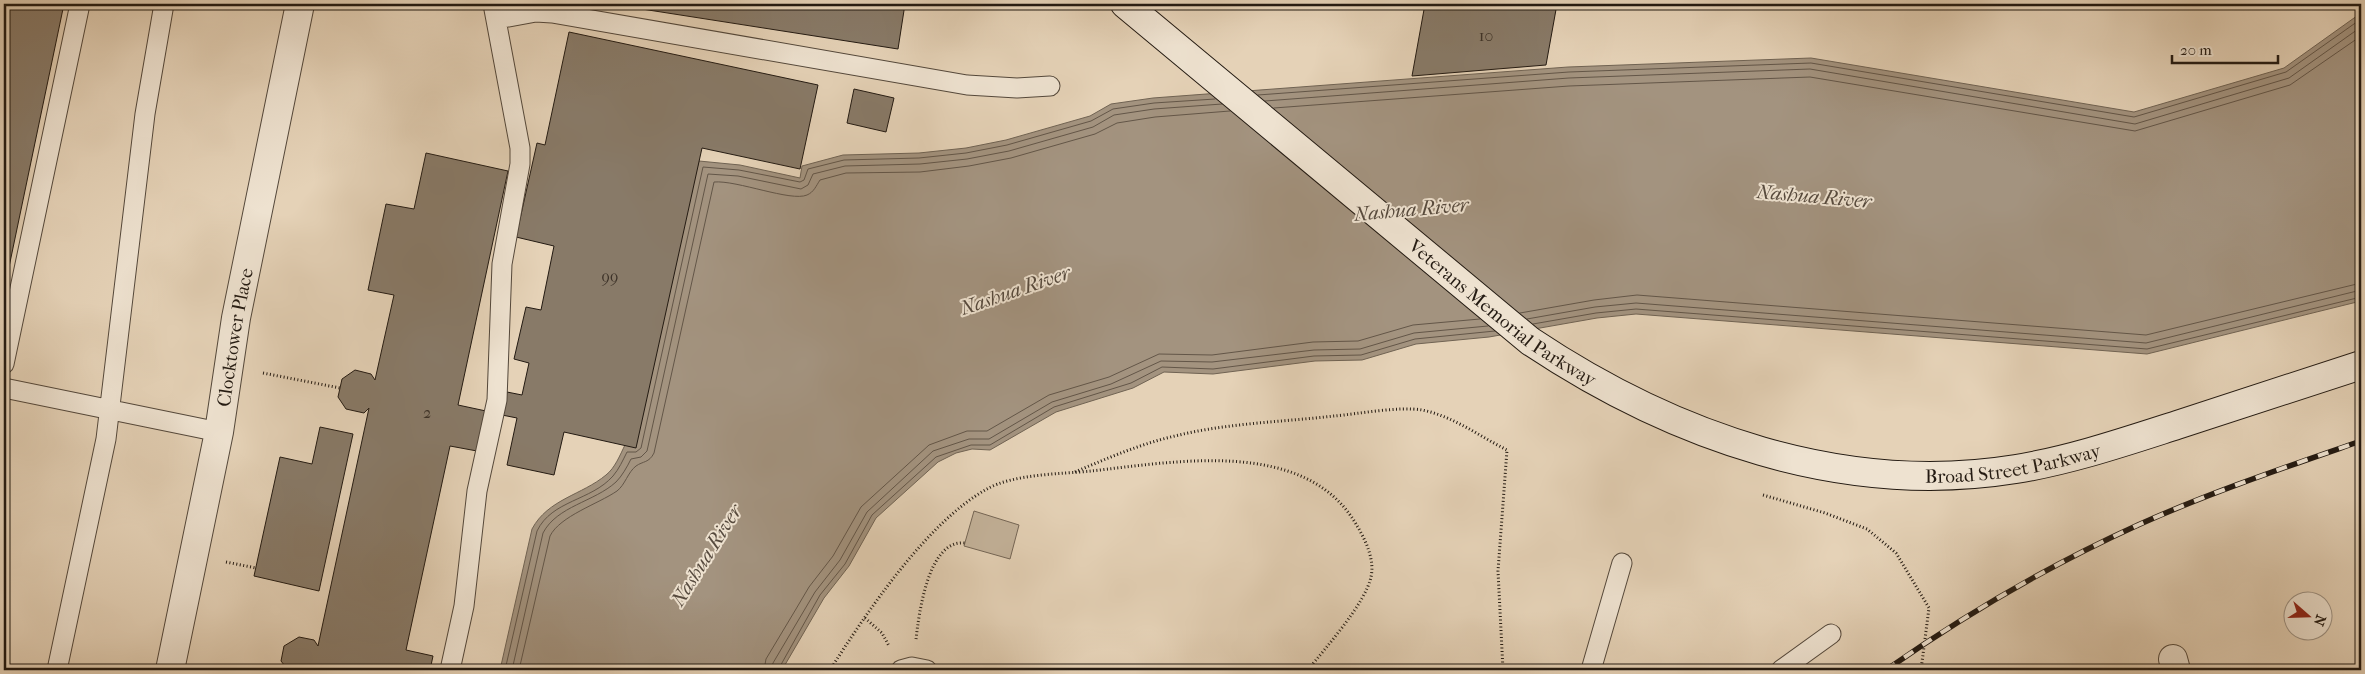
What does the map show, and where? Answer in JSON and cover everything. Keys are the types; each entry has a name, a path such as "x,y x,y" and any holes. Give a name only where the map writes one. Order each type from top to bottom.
{"main road":[{"name":"Clocktower Place","path":"170,670 219,432 236,318 300,4"},
{"name":"Veterans Memorial Parkway","path":"1132,9 1530,340 1591,379 1658,414"},
{"name":"Broad Street Parkway","path":"1658,414 1725,440 1812,464 1900,475 1970,474 2017,469 2086,453 2361,365"}],"lane":[{"path":"4,364 80,4"},
{"path":"57,670 110,409 146,105 164,4"},
{"path":"450,670 464,606 477,491 497,400 502,264 520,164 495,11 552,13 967,85 1017,88 1050,86"},
{"path":"4,388 219,432"},
{"path":"1591,670 1622,563"},
{"path":"1781,670 1831,634"}],"path":[{"path":"263,373 340,388"},
{"path":"1072,473 1129,449 1177,435 1382,411 1419,409 1445,415 1479,436 1507,450 1498,571 1503,670"},
{"path":"830,670 865,618 899,573 942,522 968,500 990,487 1036,477 1072,473 1169,463 1222,462 1265,465 1296,473 1326,490 1346,508 1365,540 1371,561 1371,576 1365,594 1308,670"},
{"path":"1763,495 1825,513 1868,529 1896,553 1929,608 1921,670"},
{"path":"910,670 918,615 934,566 946,550 958,543 965,543"},
{"path":"225,562 256,568"},
{"path":"865,618 882,633 910,670"},
{"path":"476,670 477,666 489,668 488,670"}],"shaded area":[{"path":"974,511 1019,525 1010,559 964,546"}],"water":[{"name":"Nashua River","path":"2361,13 2361,301 2147,354 1636,314 1597,318 1489,337 1416,344 1362,360 1315,361 1213,374 1164,372 1133,388 1056,412 990,450 972,449 956,453 938,462 876,518 849,566 824,598 782,670 500,670 532,529 539,519 556,504 597,482 606,475 615,465 625,445 699,161 740,165 800,178 802,166 843,155 919,153 966,148 1006,140 1090,116 1111,104 1153,98 1568,67 1811,58 2134,112 2284,68"}],"building":[{"path":"4,4 64,4 4,291"},
{"path":"610,4 905,4 898,49"},
{"path":"1425,4 1557,4 1546,65 1412,76"},
{"path":"569,32 818,85 800,169 702,148 636,448 564,432 554,475 507,465 517,418 502,415 507,392 522,395 529,363 514,359 526,307 541,310 554,246 516,237 537,143 545,145"},
{"path":"854,89 894,98 886,132 847,123"},
{"path":"426,153 508,171 458,405 486,411 477,451 450,446 406,650 433,656 430,670 288,670 281,661 284,646 299,637 314,640 318,646 369,408 364,413 346,409 338,397 342,379 355,370 371,374 375,380 394,295 368,290 386,204 414,209"},
{"path":"320,427 353,434 319,591 254,576 280,457 312,464"}],"railway":[{"path":"1886,670 1978,610 2105,540 2165,513 2221,491 2361,441"}]}
